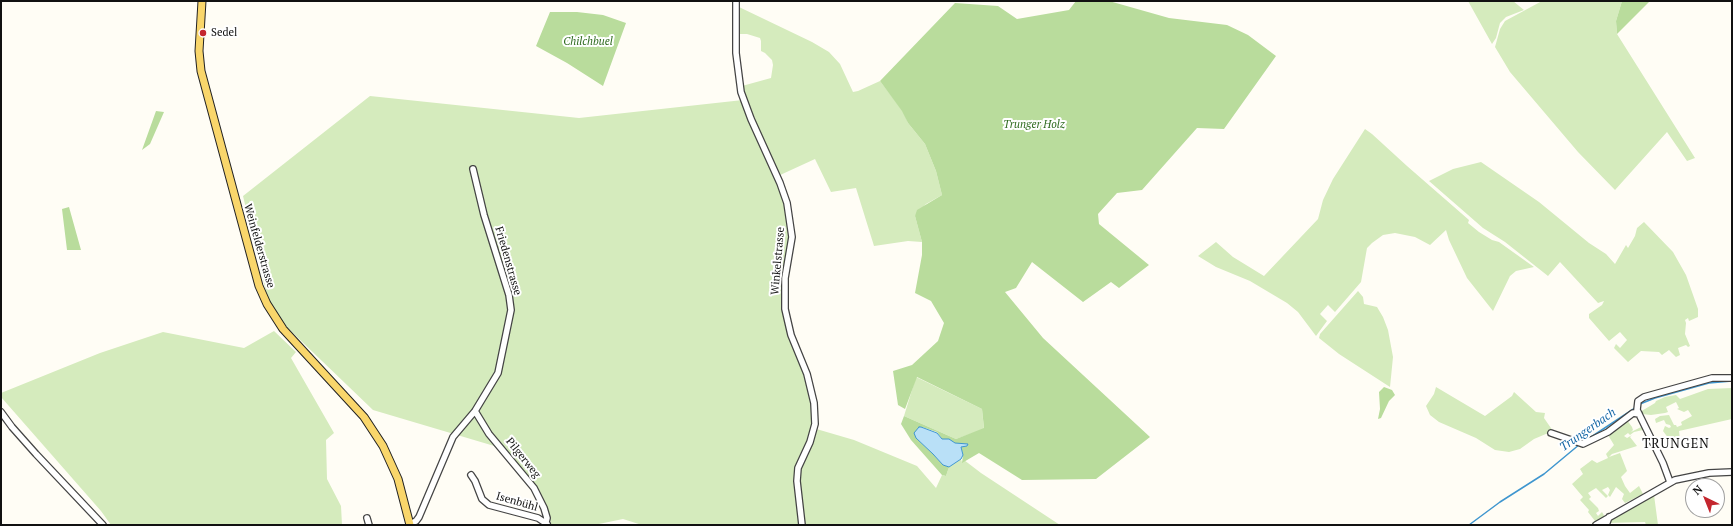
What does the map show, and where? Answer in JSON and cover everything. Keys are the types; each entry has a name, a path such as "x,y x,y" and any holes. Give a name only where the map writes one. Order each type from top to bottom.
{"main road":[{"name":"Weinfelderstrasse","path":"202,1 200,45 201,71 259,286 267,304 283,329 356,408 383,446 398,479 410,525"}],"street":[{"name":"Winkelstrasse","path":"736,1 736,54 741,92 787,203 792,237 785,278 785,309 791,335 808,374 814,403 815,424 810,442 801,459 798,474 802,525"},
{"name":"Friedenstrasse","path":"410,525 419,517 453,437 475,410 498,373 511,310 509,295 484,215 473,169"},
{"path":"1670,482 1663,463 1638,412 1637,402 1644,397 1712,378 1732,378"},
{"name":"Pilgerweg","path":"475,410 489,434 534,488 544,508 547,523"},
{"path":"1,412 31,449 103,525"},
{"path":"1551,433 1566,437 1575,443 1583,444 1608,432 1633,413 1638,412"},
{"path":"1596,525 1670,482 1680,478 1709,473 1732,472"},
{"name":"Isenbühl","path":"471,475 482,498 489,505 538,518 547,523"},
{"path":"1606,525 1608,517"},
{"path":"367,518 369,525"}],"green space":[{"name":"Trunger Holz","path":"1076,1 1109,1 1169,18 1227,25 1248,35 1276,56 1224,129 1197,128 1142,190 1117,193 1098,214 1099,224 1149,265 1119,288 1111,282 1083,302 1032,262 1016,288 1005,292 1043,338 1150,437 1096,479 1022,480 979,453 962,463 963,455 961,447 955,443 942,439 937,432 922,427 916,438 943,465 949,467 946,476 942,475 911,440 901,424 904,416 956,439 984,428 982,409 917,377 905,409 898,405 893,371 912,365 938,341 944,323 931,301 915,293 922,255 922,242 915,216 917,210 942,195 936,171 925,144 908,123 902,111 880,81 955,3 998,6 1017,19 1069,10"},
{"path":"1468,1 1513,1 1524,10 1506,17 1500,23 1496,38 1492,44"},
{"path":"1542,1 1622,1 1616,21 1617,34 1695,158 1687,161 1667,132 1615,190 1578,152 1510,72 1495,47 1500,29 1505,21"},
{"path":"1622,1 1650,1 1617,34 1616,21"},
{"path":"739,7 812,42 829,52 840,64 853,92 880,81 903,111 908,123 925,144 936,171 942,195 926,204 915,216 922,242 908,241 874,246 856,188 831,192 815,159 778,176 757,130 742,86 771,78 773,65 772,60 761,51 760,38 747,34 738,34"},
{"name":"Chilchbuel","path":"550,12 577,12 603,15 626,23 603,86 567,63 536,46"},
{"path":"370,96 579,118 743,100 783,194 790,238 783,301 812,397 813,428 854,440 917,466 936,488 942,475 946,476 949,467 961,459 962,462 964,460 981,473 1060,525 642,525 623,519 594,525 551,525 549,515 503,447 501,448 373,410 271,312 243,196"},
{"path":"156,111 164,112 150,144 142,150"},
{"path":"1365,129 1469,220 1468,223 1479,232 1492,240 1499,242 1534,267 1516,271 1510,276 1493,311 1467,278 1449,240 1446,230 1430,245 1415,237 1395,233 1383,235 1372,243 1367,248 1361,282 1335,312 1328,305 1320,314 1327,321 1316,336 1298,312 1287,303 1250,281 1216,267 1198,256 1216,242 1233,257 1264,276 1318,219 1323,200 1333,179"},
{"path":"1481,162 1539,202 1589,243 1606,254 1615,264 1626,245 1628,248 1635,236 1637,228 1644,222 1673,252 1686,275 1698,309 1698,317 1689,321 1688,318 1685,320 1685,334 1690,346 1688,347 1686,345 1678,348 1680,355 1676,357 1669,350 1662,355 1659,352 1641,351 1628,362 1614,348 1616,344 1620,348 1627,340 1620,332 1609,341 1589,318 1589,314 1602,305 1604,301 1598,303 1560,262 1548,276 1505,242 1483,228 1429,181 1453,169"},
{"path":"69,207 81,250 67,250 62,209"},
{"path":"1358,291 1363,297 1364,304 1377,307 1388,330 1393,357 1390,387 1339,354 1319,338 1320,334"},
{"path":"274,331 296,352 291,358 334,433 326,440 327,479 341,506 342,525 111,525 101,511 1,397 1,393 100,353 163,332 244,348"},
{"path":"916,377 982,409 984,429 956,439 904,416"},
{"path":"1384,387 1392,390 1395,395 1389,401 1381,418 1378,419 1380,409 1379,392"},
{"path":"1436,387 1485,416 1512,396 1514,392 1536,412 1545,413 1544,418 1553,431 1534,439 1520,449 1509,452 1495,450 1476,438 1439,422 1430,415 1426,406 1434,394"},
{"path":"1732,388 1732,419 1679,431 1680,440 1669,439 1663,431 1665,426 1669,428 1671,427 1670,425 1666,424 1664,420 1656,423 1655,419 1660,416 1669,415 1674,425 1677,427 1682,425 1681,422 1692,416 1688,410 1684,412 1677,409 1679,408 1676,402 1666,407 1668,412 1665,413 1651,415 1642,414 1640,412 1656,401 1665,397 1676,395 1680,399 1708,389"},
{"path":"1627,420 1633,430 1631,432 1643,426 1643,430 1634,432 1630,435 1628,433 1624,436 1627,438 1632,435 1630,437 1637,446 1612,454 1609,457 1620,453 1627,471 1621,477 1625,486 1630,493 1639,486 1643,494 1625,503 1622,499 1624,494 1616,487 1610,497 1608,495 1610,490 1608,487 1602,490 1608,496 1606,498 1596,488 1588,493 1591,497 1589,499 1598,508 1599,511 1596,513 1598,516 1602,512 1605,517 1593,525 1592,523 1595,521 1588,512 1589,510 1580,500 1583,497 1572,484 1583,474 1580,469 1592,460 1597,463 1608,458 1606,454 1614,445 1608,435"},
{"path":"1654,495 1658,525 1646,525 1645,522 1606,523"}],"water":[{"path":"919,427 937,433 942,439 949,439 955,443 968,444 967,446 961,447 963,455 961,459 949,467 943,465 916,438 914,433"}],"waterway":[{"name":"Trungerbach","path":"1640,404 1655,398 1709,383 1732,381"},
{"name":"Trungerbach","path":"1591,437 1635,408"},
{"name":"Trungerbach","path":"1469,525 1500,502 1544,474 1580,444"}],"place":[{"name":"Sedel","path":"203,33"}],"district":[{"name":"TRUNGEN","path":"1676,444"}]}
